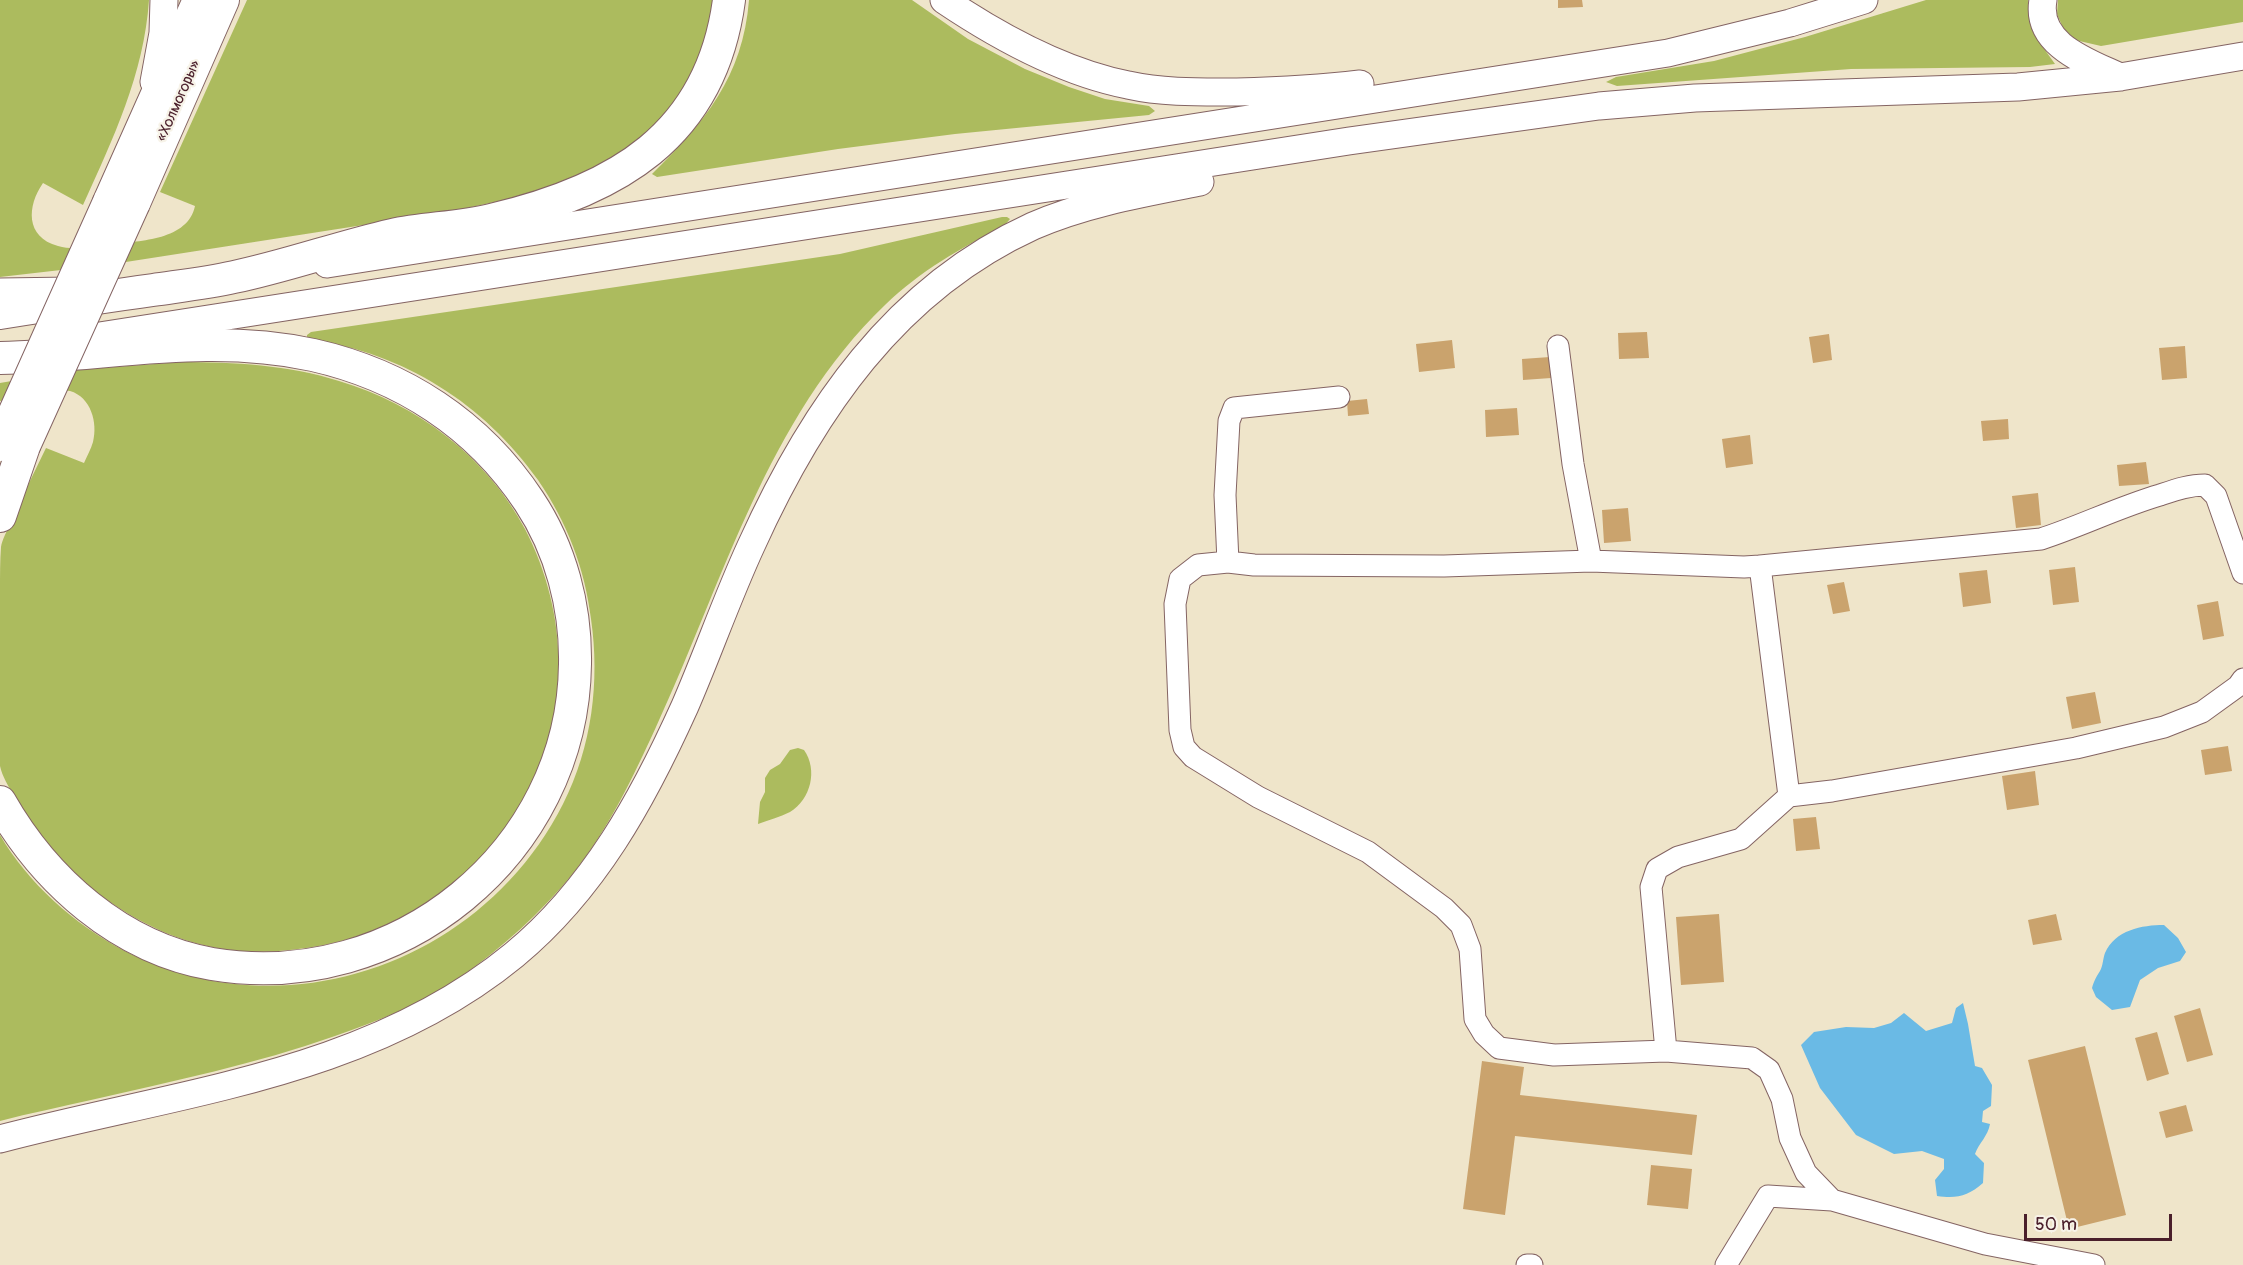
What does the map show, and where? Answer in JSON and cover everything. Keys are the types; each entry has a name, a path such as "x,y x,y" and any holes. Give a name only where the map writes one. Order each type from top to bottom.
{"highway":[{"name":"«Холмогоры»","path":"122,202 199,0"},
{"name":"«Холмогоры»","path":"122,202 200,52 223,0"},
{"path":"200,52 228,0"},
{"path":"0,313 234,278 392,235 488,221 573,195 622,171 647,153 686,113 713,67 721,44 729,0"},
{"path":"0,501 12,446 122,202"},
{"path":"0,358 54,357 176,344 253,345 342,363 406,388 446,413 486,447 521,489 538,514 552,542 563,573 570,601 576,651 573,702 561,756 541,803 516,842 476,886 436,916 371,949 343,957 290,966 238,966 203,962 159,947 107,919 79,900 59,882 27,844 0,802"},
{"path":"0,516 12,446"}],"main road":[{"path":"122,202 153,87 162,41 164,0"},
{"path":"944,0 978,23 1055,61 1094,76 1156,90 1192,92 1290,90 1339,87 1433,75 1552,72"},
{"path":"234,278 1668,53 1727,40 1864,0"},
{"path":"2043,0 2045,24 2057,42 2067,51 2120,77"},
{"path":"0,351 1482,122 1599,106 1695,98 2018,87 2120,77 2243,56"},
{"path":"0,1139 243,1083 361,1045 406,1025 448,1002 485,978 518,952 556,916 589,879 644,791 699,674 751,547 807,437 843,384 887,330 950,275 1033,226 1073,211 1112,200 1482,122"},
{"path":"0,292 139,292"}],"lane":[{"path":"1558,346 1573,464 1591,561"},
{"path":"1228,562 1225,495 1229,422 1234,408 1339,397"},
{"path":"1832,1200 1806,1173 1790,1138 1782,1099 1769,1070 1752,1058 1666,1051 1554,1055 1499,1048 1484,1034 1475,1019 1470,949 1461,925 1444,908 1368,852 1258,797 1193,757 1184,747 1180,730 1175,604 1180,579 1197,565 1228,562 1254,565 1444,566 1591,561 1760,566 2041,539 2192,485 2205,485 2216,496 2243,573"},
{"path":"1760,566 1789,796"},
{"path":"1666,1051 1651,887 1657,869 1678,857 1741,839 1789,796 1832,791 2076,748 2164,727 2202,712 2238,686 2243,679"},
{"path":"1726,1265 1768,1196 1832,1200 1985,1244 2094,1265"},
{"path":"1527,1265 1532,1265"}],"green space":[{"path":"0,0 149,0 141,54 134,80 116,131 83,205 43,183 34,201 32,220 39,236 58,246 78,248 162,237 183,226 191,217 195,206 160,192 247,0 713,0 706,40 689,81 665,115 637,142 604,164 567,180 488,204 447,212 113,264 0,277"},
{"path":"749,0 912,0 968,39 1025,69 1105,99 1149,106 1155,111 1149,115 955,134 838,149 657,177 652,174 688,136 718,97 739,52"},
{"path":"1926,0 2028,0 2032,29 2055,64 2030,67 1851,69 1617,86 1606,82 1616,77 1714,61 1805,37"},
{"path":"2058,0 2243,0 2243,22 2101,46 2075,40 2063,28 2057,14"},
{"path":"1002,217 1010,219 1004,226 942,261 912,281 885,305 844,350 809,398 778,450 751,504 656,727 620,802 575,871 521,929 459,978 430,996 351,1030 245,1064 0,1121 0,835 24,870 54,901 87,928 123,950 185,974 248,985 311,983 373,969 430,943 483,906 527,860 563,804 573,782 587,737 591,713 594,690 594,642 584,582 573,546 558,512 538,480 517,453 493,428 439,386 379,357 312,340 307,338 307,335 311,332 840,254"},
{"path":"181,362 261,366 301,371 368,391 422,419 470,457 509,503 525,529 550,596 559,662 552,728 530,788 496,843 449,889 391,923 324,945 277,951 214,948 167,933 137,919 95,891 71,872 52,852 35,831 21,808 0,766 2,544 46,448 84,463 93,442 94,427 88,405 77,394 54,390 0,401 0,383 75,370"},
{"path":"798,748 804,750 811,766 810,784 803,800 790,812 758,824 760,802 765,792 765,778 770,770 780,764 790,750"}],"water":[{"path":"2164,925 2178,938 2186,952 2180,961 2158,968 2140,980 2130,1007 2112,1010 2096,997 2092,988 2101,969 2105,953 2115,939 2130,930"},
{"path":"1963,1003 1975,1066 1982,1068 1992,1085 1991,1106 1983,1111 1982,1122 1990,1124 1975,1154 1984,1163 1983,1183 1962,1195 1944,1197 1937,1196 1935,1180 1944,1169 1944,1159 1922,1151 1894,1154 1856,1135 1820,1088 1801,1045 1814,1032 1846,1027 1874,1028 1891,1023 1904,1013 1926,1031 1952,1023 1956,1008"}],"building":[{"path":"1558,0 1582,0 1583,7 1558,8"},
{"path":"1647,332 1649,358 1619,359 1618,333"},
{"path":"1829,334 1832,360 1813,363 1809,337"},
{"path":"1452,340 1455,368 1419,372 1416,344"},
{"path":"2185,346 2187,378 2162,380 2159,348"},
{"path":"1550,357 1551,378 1523,380 1522,359"},
{"path":"1367,399 1369,414 1348,416 1347,401"},
{"path":"1517,408 1519,435 1486,437 1485,410"},
{"path":"2008,419 2009,439 1983,441 1981,421"},
{"path":"1750,435 1753,464 1726,468 1722,439"},
{"path":"2146,462 2149,484 2119,486 2117,465"},
{"path":"2038,493 2041,525 2016,528 2012,496"},
{"path":"1628,508 1631,541 1604,543 1602,510"},
{"path":"2075,567 2079,602 2053,605 2049,570"},
{"path":"1987,570 1991,603 1963,607 1959,573"},
{"path":"1844,582 1850,611 1833,614 1827,585"},
{"path":"2218,601 2224,636 2203,640 2197,605"},
{"path":"2095,692 2101,723 2072,729 2066,697"},
{"path":"2228,746 2232,771 2205,775 2201,750"},
{"path":"2035,771 2039,805 2007,810 2002,776"},
{"path":"1816,817 1820,849 1796,851 1793,819"},
{"path":"1719,914 1724,982 1681,985 1676,917"},
{"path":"2056,914 2062,940 2033,945 2028,920"},
{"path":"2200,1008 2213,1055 2187,1062 2174,1016"},
{"path":"2157,1032 2169,1074 2147,1081 2135,1038"},
{"path":"2085,1046 2126,1215 2069,1229 2028,1060"},
{"path":"1482,1061 1524,1067 1520,1095 1697,1115 1692,1155 1515,1136 1505,1215 1463,1209"},
{"path":"2186,1105 2193,1131 2166,1138 2159,1112"},
{"path":"1651,1165 1692,1169 1688,1209 1647,1205"}]}
